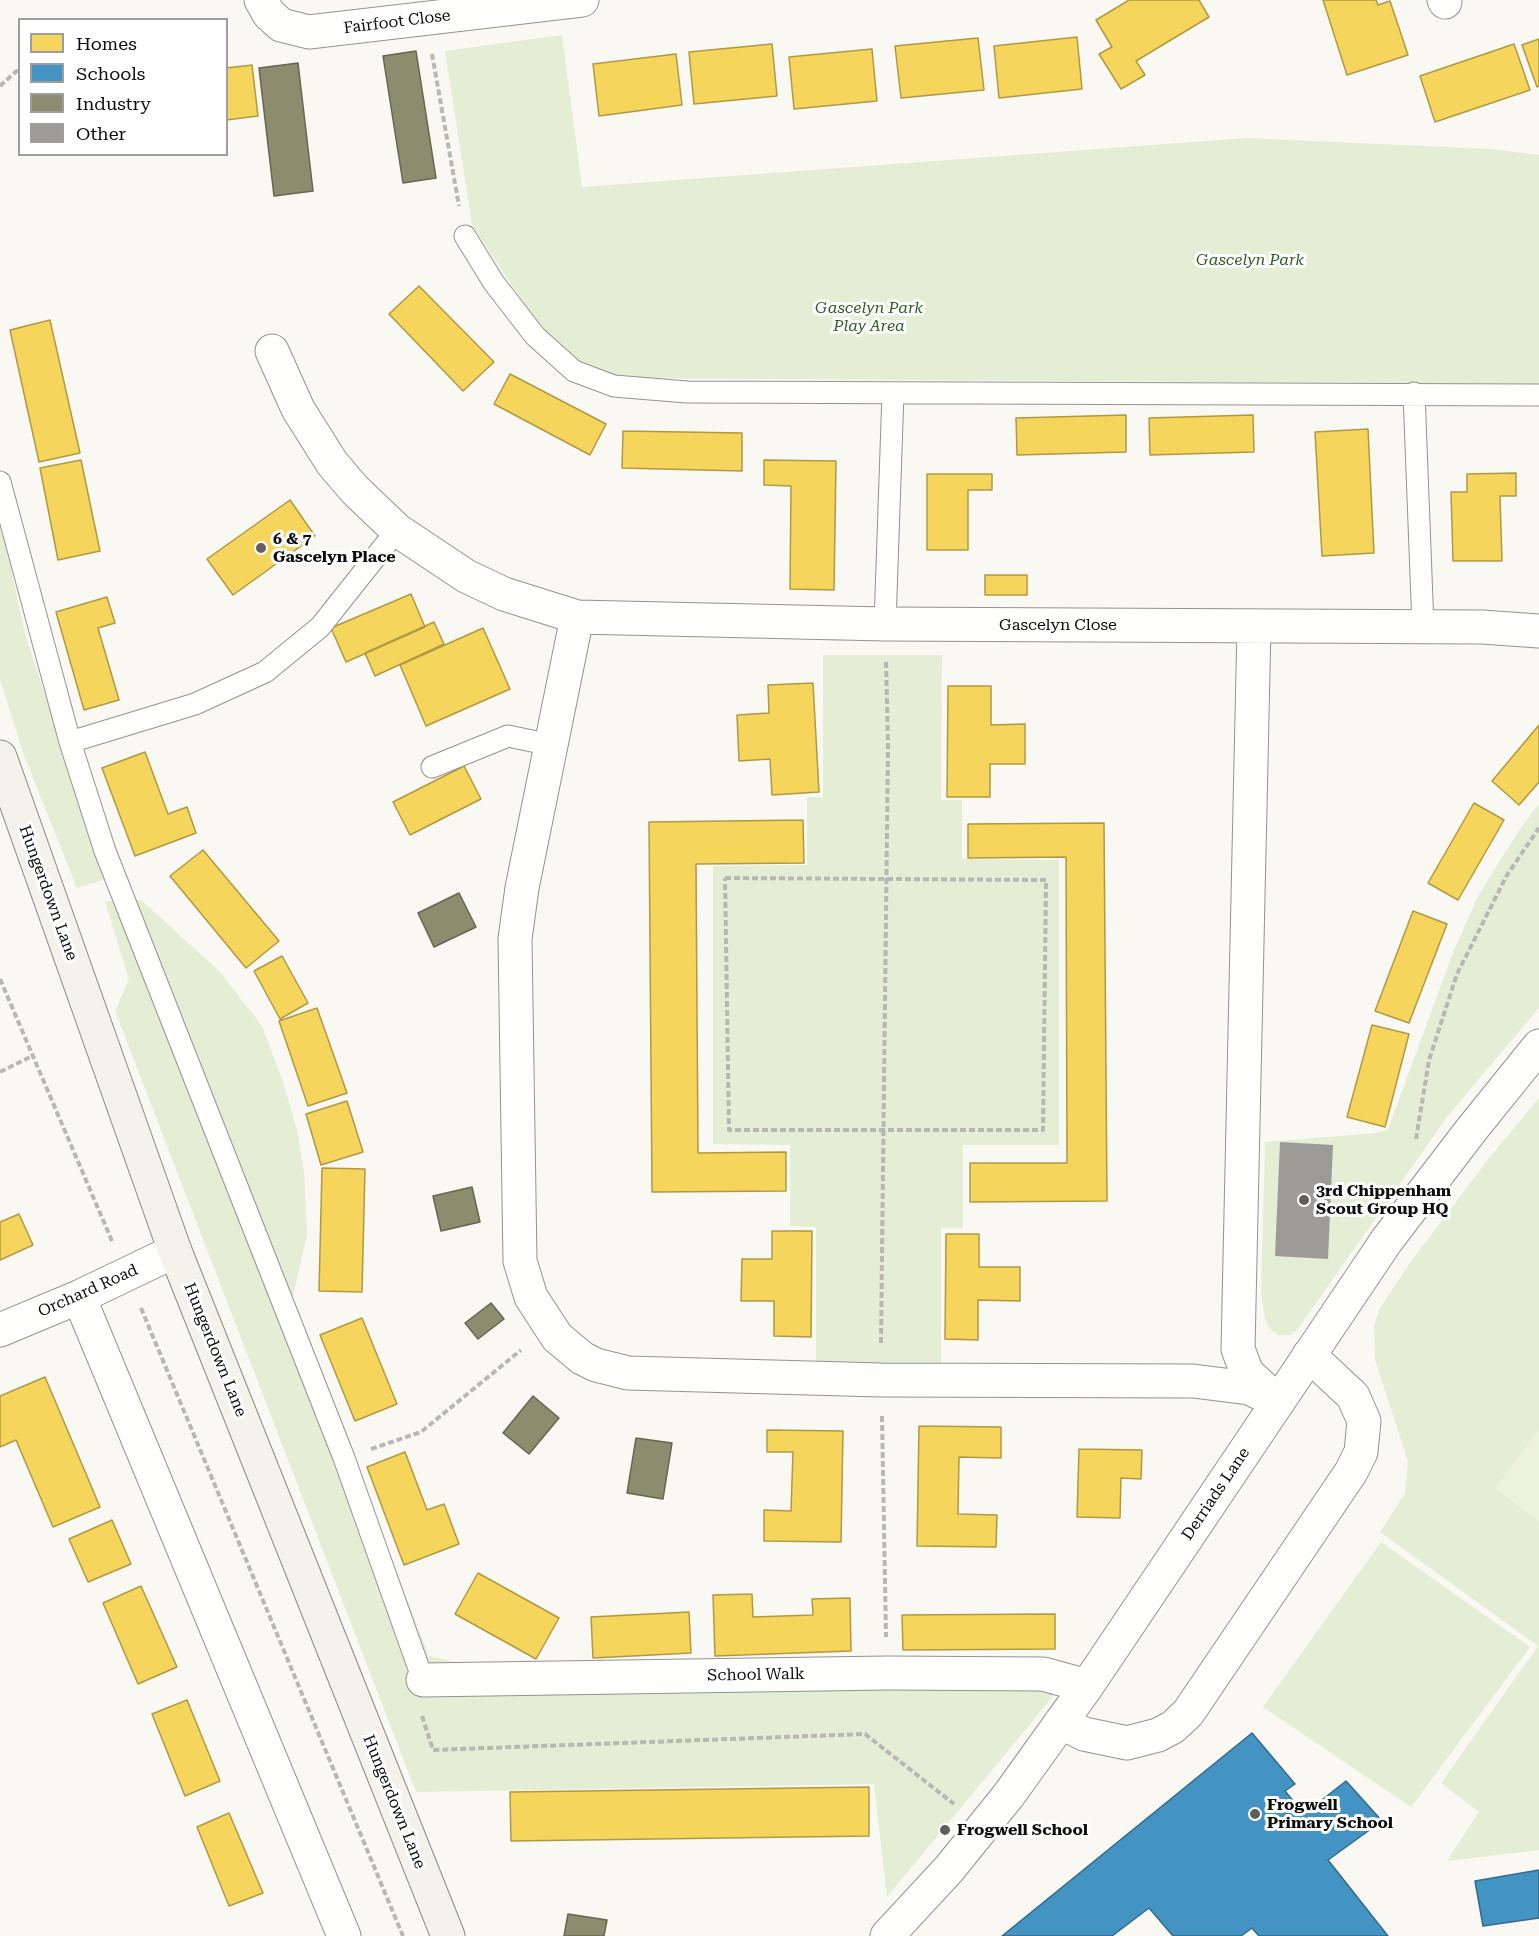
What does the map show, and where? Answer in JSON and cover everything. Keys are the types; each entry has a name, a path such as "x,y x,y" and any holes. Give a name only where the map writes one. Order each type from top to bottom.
{"main road":[{"name":"Hungerdown Lane","path":"0,760 176,1251 448,1936"}],"street":[{"name":"Fairfoot Close","path":"261,0 269,14 281,25 309,32 582,0"},
{"name":"Gascelyn Close","path":"272,351 298,409 332,463 355,490 397,530 466,576 504,594 577,617 885,624 1423,627 1539,631"},
{"path":"577,617 522,888 515,939 520,1261 531,1298 549,1326 582,1358 596,1365 628,1373 881,1380 1193,1381 1249,1388 1278,1402"},
{"path":"1254,626 1238,1349 1243,1367 1278,1402"},
{"name":"Derriads Lane","path":"887,1936 1008,1796 1087,1686 1309,1355 1420,1196 1539,1046"},
{"name":"Orchard Road","path":"0,1330 79,1297 176,1251"},
{"path":"79,1297 344,1936"},
{"path":"1193,1381 1208,1378 1222,1370 1233,1355 1238,1331"},
{"path":"1061,1722 1084,1734 1126,1743 1158,1735 1173,1727 1188,1713 1352,1472 1361,1452 1364,1421 1353,1396 1309,1355"},
{"name":"School Walk","path":"423,1680 887,1673 1044,1674 1087,1686"}],"lane":[{"path":"465,236 494,283 535,336 574,371 614,386 687,392 1539,395"},
{"path":"885,624 893,393"},
{"path":"1414,393 1423,627"},
{"path":"0,482 70,742 105,851 344,1458 423,1680"},
{"path":"70,742 195,704 265,672 320,627 397,530"},
{"path":"432,767 508,736 551,745"}],"path":[{"path":"426,19 465,236"},
{"path":"0,86 18,71"},
{"path":"885,624 888,745 881,1380 887,1673"},
{"path":"1420,1196 1416,1146 1420,1101 1441,1017 1478,928 1507,875 1539,828"},
{"path":"725,878 1046,880 1043,1130 884,1131 729,1130 725,878"},
{"path":"0,979 127,1275 403,1936"},
{"path":"0,1072 32,1056"},
{"path":"344,1458 421,1432 549,1326"},
{"path":"423,1680 418,1702 433,1750 865,1734 983,1827"}],"green space":[{"name":"Gascelyn Park","path":"562,35 582,187 1247,138 1491,149 1539,155 1539,384 618,378 575,359 542,331 472,225 445,51"},
{"path":"0,517 25,634 106,879 77,888 23,753 0,679"},
{"path":"823,655 942,655 941,800 962,800 962,859 1059,860 1059,1145 963,1145 963,1228 941,1228 941,1364 816,1365 816,1227 790,1226 790,1145 713,1144 713,866 807,865 807,797 823,797"},
{"path":"1539,804 1539,1008 1450,1113 1297,1330 1290,1335 1278,1335 1269,1328 1265,1319 1261,1292 1265,1142 1376,1133 1388,1129 1454,950 1479,894 1520,829"},
{"path":"141,900 220,972 262,1026 283,1082 297,1130 304,1172 307,1234 292,1301 429,1656 488,1669 1070,1663 1050,1700 887,1897 874,1784 416,1792 115,1011 129,979 105,901"},
{"path":"1539,1098 1539,1850 1447,1861 1479,1812 1441,1783 1538,1646 1380,1532 1405,1493 1408,1461 1375,1360 1374,1326 1381,1306 1409,1264 1490,1157"},
{"path":"1539,1429 1539,1522 1495,1488"},
{"path":"1381,1542 1530,1647 1411,1807 1263,1707"}],"building: Homes":[{"path":"1129,0 1199,0 1209,17 1136,61 1145,75 1121,89 1099,54 1112,47 1096,20"},
{"path":"1323,0 1376,0 1378,5 1390,1 1408,55 1347,75"},
{"path":"1077,37 1082,89 999,98 994,46"},
{"path":"978,38 984,90 901,98 895,46"},
{"path":"1539,39 1539,86 1537,87 1522,45"},
{"path":"772,44 777,96 694,104 689,52"},
{"path":"1514,44 1530,90 1435,122 1420,76"},
{"path":"872,49 877,101 794,109 789,57"},
{"path":"676,54 682,105 599,116 593,64"},
{"path":"252,65 258,116 228,120 228,68"},
{"path":"419,286 494,362 463,391 389,314"},
{"path":"50,320 80,453 39,462 10,330"},
{"path":"510,374 606,424 590,455 494,404"},
{"path":"1126,415 1126,452 1017,455 1016,418"},
{"path":"1253,415 1254,452 1150,455 1149,418"},
{"path":"1368,429 1374,553 1322,556 1315,432"},
{"path":"623,431 742,433 742,471 622,468"},
{"path":"81,460 100,551 58,560 40,468"},
{"path":"764,460 836,461 834,590 790,589 791,486 764,485"},
{"path":"1516,473 1516,496 1500,496 1502,561 1453,561 1451,492 1467,492 1467,474"},
{"path":"927,474 992,474 992,490 968,490 968,550 927,550"},
{"name":"6 & 7 Gascelyn Place","path":"290,500 315,536 233,595 207,559"},
{"path":"985,575 1027,575 1027,595 985,595"},
{"path":"411,594 425,627 346,662 331,628"},
{"path":"107,597 115,623 98,628 119,700 84,710 56,612"},
{"path":"434,622 444,644 375,676 365,653"},
{"path":"483,628 510,689 426,726 400,665"},
{"path":"813,683 819,792 772,795 770,759 739,761 737,715 769,713 768,685"},
{"path":"948,686 991,686 991,725 1025,724 1025,764 990,764 990,797 947,797"},
{"path":"1539,725 1539,782 1519,805 1492,781"},
{"path":"145,752 168,814 187,807 196,833 135,856 102,768"},
{"path":"464,766 481,799 410,835 393,802"},
{"path":"1474,803 1504,820 1458,900 1428,883"},
{"path":"803,820 804,863 696,864 698,1153 786,1152 786,1191 652,1192 649,822"},
{"path":"1104,823 1107,1201 970,1202 970,1163 1067,1163 1066,857 968,858 968,824"},
{"path":"203,850 279,941 246,968 170,876"},
{"path":"1413,911 1447,924 1409,1023 1375,1011"},
{"path":"282,956 308,1003 280,1019 254,971"},
{"path":"317,1008 347,1093 308,1106 279,1021"},
{"path":"1372,1025 1409,1034 1385,1127 1347,1117"},
{"path":"347,1101 363,1152 321,1165 306,1114"},
{"path":"322,1168 365,1169 362,1292 319,1291"},
{"path":"19,1214 33,1245 0,1260 0,1222"},
{"path":"772,1231 812,1231 811,1337 774,1336 774,1301 741,1301 742,1259 772,1259"},
{"path":"946,1234 979,1234 979,1267 1020,1267 1020,1301 978,1300 978,1340 945,1339"},
{"path":"362,1318 397,1404 355,1421 320,1335"},
{"path":"45,1377 100,1507 53,1527 16,1440 0,1447 0,1396"},
{"path":"919,1426 1001,1427 1001,1458 959,1457 958,1514 997,1515 996,1547 917,1546"},
{"path":"767,1430 843,1431 841,1542 764,1541 764,1510 791,1511 793,1452 767,1452"},
{"path":"1079,1449 1142,1450 1141,1479 1121,1478 1120,1518 1077,1517"},
{"path":"405,1452 427,1510 444,1504 459,1544 404,1565 367,1467"},
{"path":"112,1520 131,1564 88,1582 69,1539"},
{"path":"478,1573 559,1618 536,1659 455,1614"},
{"path":"141,1586 177,1667 138,1684 103,1603"},
{"path":"752,1594 753,1617 813,1615 812,1599 850,1598 851,1651 715,1656 713,1595"},
{"path":"689,1612 691,1653 593,1658 591,1617"},
{"path":"1055,1614 1055,1649 903,1650 902,1615"},
{"path":"187,1700 220,1781 185,1796 152,1714"},
{"path":"869,1787 869,1836 511,1841 510,1792"},
{"path":"229,1813 263,1893 229,1906 197,1827"}],"building: Schools":[{"path":"1252,1733 1295,1784 1285,1791 1304,1814 1346,1781 1382,1821 1328,1860 1388,1936 1259,1936 1252,1928 1241,1936 1173,1936 1149,1908 1112,1936 1002,1936"},
{"path":"1539,1870 1539,1918 1483,1926 1475,1881"}],"building: Industry":[{"path":"416,51 436,178 403,183 383,56"},
{"path":"298,63 313,191 274,196 259,68"},
{"path":"459,893 476,927 434,947 418,913"},
{"path":"472,1187 480,1222 441,1231 433,1196"},
{"path":"491,1303 504,1319 478,1339 465,1323"},
{"path":"533,1396 559,1418 529,1454 503,1433"},
{"path":"636,1438 672,1443 663,1499 627,1493"},
{"path":"568,1914 607,1920 604,1936 564,1936"}],"building: Other":[{"name":"3rd Chippenham Scout Group HQ","path":"1280,1142 1333,1145 1328,1259 1275,1256"}],"place":[{"name":"6 & 7 Gascelyn Place","path":"261,548"},
{"name":"3rd Chippenham Scout Group HQ","path":"1304,1200"},
{"name":"Frogwell Primary School","path":"1255,1814"},
{"name":"Frogwell School","path":"945,1830"}],"park label":[{"name":"Gascelyn Park Play Area","path":"869,317"}]}
